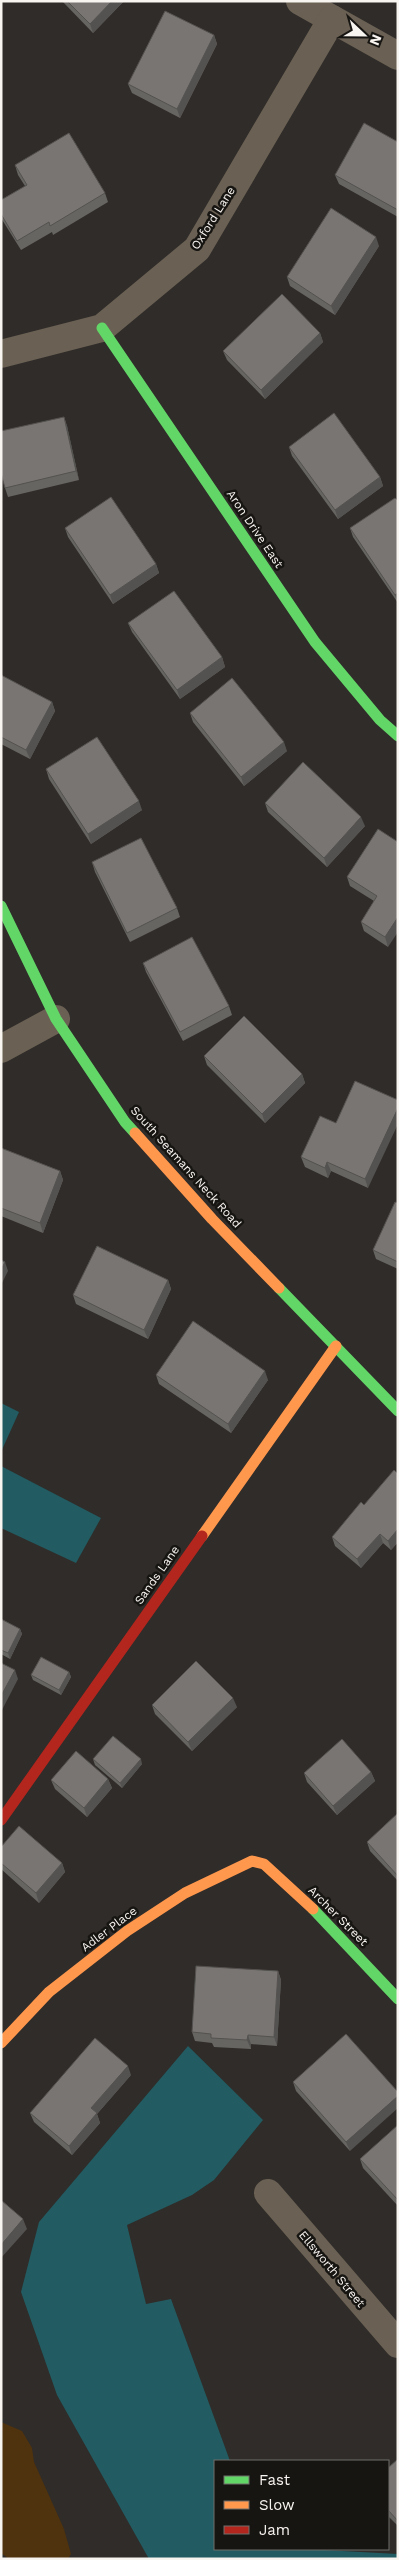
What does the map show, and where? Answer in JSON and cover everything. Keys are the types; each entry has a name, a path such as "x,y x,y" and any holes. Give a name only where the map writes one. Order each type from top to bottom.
{"street":[{"path":"300,1 398,56"},
{"name":"Oxford Lane","path":"1,354 102,328 196,249 332,19"},
{"name":"Aron Drive East","path":"102,328 315,642 380,720 398,736"},
{"name":"South Seamans Neck Road","path":"1,906 56,1019 126,1122 212,1219 398,1411"},
{"path":"1,1048 56,1019"},
{"name":"Sands Lane","path":"1,1820 336,1346"},
{"name":"Archer Street","path":"252,1862 264,1864 329,1923 398,1999"},
{"name":"Adler Place","path":"1,2043 49,1992 126,1931 184,1893 252,1862"},
{"name":"Ellsworth Street","path":"268,2192 398,2344"}],"shaded area":[{"path":"1,2422 22,2431 32,2448 34,2462 64,2529 71,2554 68,2559 9,2559 1,2553"}],"water":[{"path":"1,1403 19,1412 1,1452"},
{"path":"1,1466 101,1518 76,1563 1,1528"},
{"path":"188,2046 263,2120 214,2180 192,2195 127,2225 146,2304 171,2299 230,2460 214,2460 214,2550 324,2550 398,2554 398,2559 149,2559 57,2395 21,2292 39,2222"}],"building":[{"path":"67,1 112,1 90,24"},
{"path":"165,11 214,35 177,109 128,84"},
{"path":"364,123 398,142 398,210 335,175"},
{"path":"69,133 105,193 50,226 49,222 17,241 1,214 1,200 27,185 15,165"},
{"path":"331,208 376,237 331,306 287,277"},
{"path":"282,294 320,333 261,390 223,351"},
{"path":"334,413 380,477 335,510 289,447"},
{"path":"64,417 76,471 5,488 1,473 1,431"},
{"path":"111,497 156,564 110,595 65,528"},
{"path":"395,498 398,501 398,593 395,595 350,528"},
{"path":"174,591 222,657 177,690 128,623"},
{"path":"1,675 52,702 26,750 1,737"},
{"path":"232,678 284,742 241,777 190,713"},
{"path":"97,737 139,801 88,834 46,769"},
{"path":"303,762 361,817 324,858 265,803"},
{"path":"378,829 398,842 398,917 385,937 361,922 377,896 347,877"},
{"path":"141,838 177,908 127,933 92,862"},
{"path":"192,937 229,1006 180,1032 143,963"},
{"path":"244,1016 302,1074 262,1114 204,1056"},
{"path":"355,1081 398,1100 398,1108 365,1179 327,1162 325,1168 301,1157 320,1116 336,1123"},
{"path":"1,1148 60,1171 40,1223 1,1208"},
{"path":"395,1202 398,1203 398,1262 373,1250"},
{"path":"97,1246 168,1280 144,1330 73,1295"},
{"path":"1,1260 5,1262 1,1270"},
{"path":"193,1321 265,1371 228,1424 156,1375"},
{"path":"394,1470 398,1474 398,1529 388,1541 380,1534 357,1559 332,1537 361,1502 364,1505"},
{"path":"1,1619 20,1629 8,1653 1,1650"},
{"path":"41,1657 69,1672 59,1690 31,1675"},
{"path":"196,1661 233,1698 188,1742 152,1705"},
{"path":"1,1663 15,1670 1,1696"},
{"path":"113,1736 141,1759 120,1783 93,1759"},
{"path":"342,1739 371,1772 333,1806 304,1773"},
{"path":"76,1751 108,1779 84,1808 51,1780"},
{"path":"398,1813 398,1876 367,1842"},
{"path":"19,1826 62,1863 36,1893 1,1863 1,1847"},
{"path":"196,1966 278,1971 274,2037 248,2035 247,2040 211,2038 211,2034 192,2032"},
{"path":"346,2034 398,2092 398,2096 346,2142 293,2082"},
{"path":"95,2038 128,2066 91,2108 97,2113 69,2146 30,2113"},
{"path":"398,2125 398,2200 360,2159"},
{"path":"1,2200 23,2219 1,2245"},
{"path":"398,2459 398,2521 389,2511 389,2467"}],"traffic: fast":[{"path":"102,328 315,642 380,720 398,736"},
{"path":"1,906 56,1019 125,1122 135,1133"},
{"path":"279,1288 398,1411"},
{"path":"313,1909 398,1999"}],"traffic: slow":[{"path":"135,1133 212,1219 279,1288"},
{"path":"202,1536 336,1346"},
{"path":"1,2043 49,1992 127,1931 185,1893 252,1861 264,1864 313,1909"}],"traffic: jam":[{"path":"1,1820 202,1536"}]}
